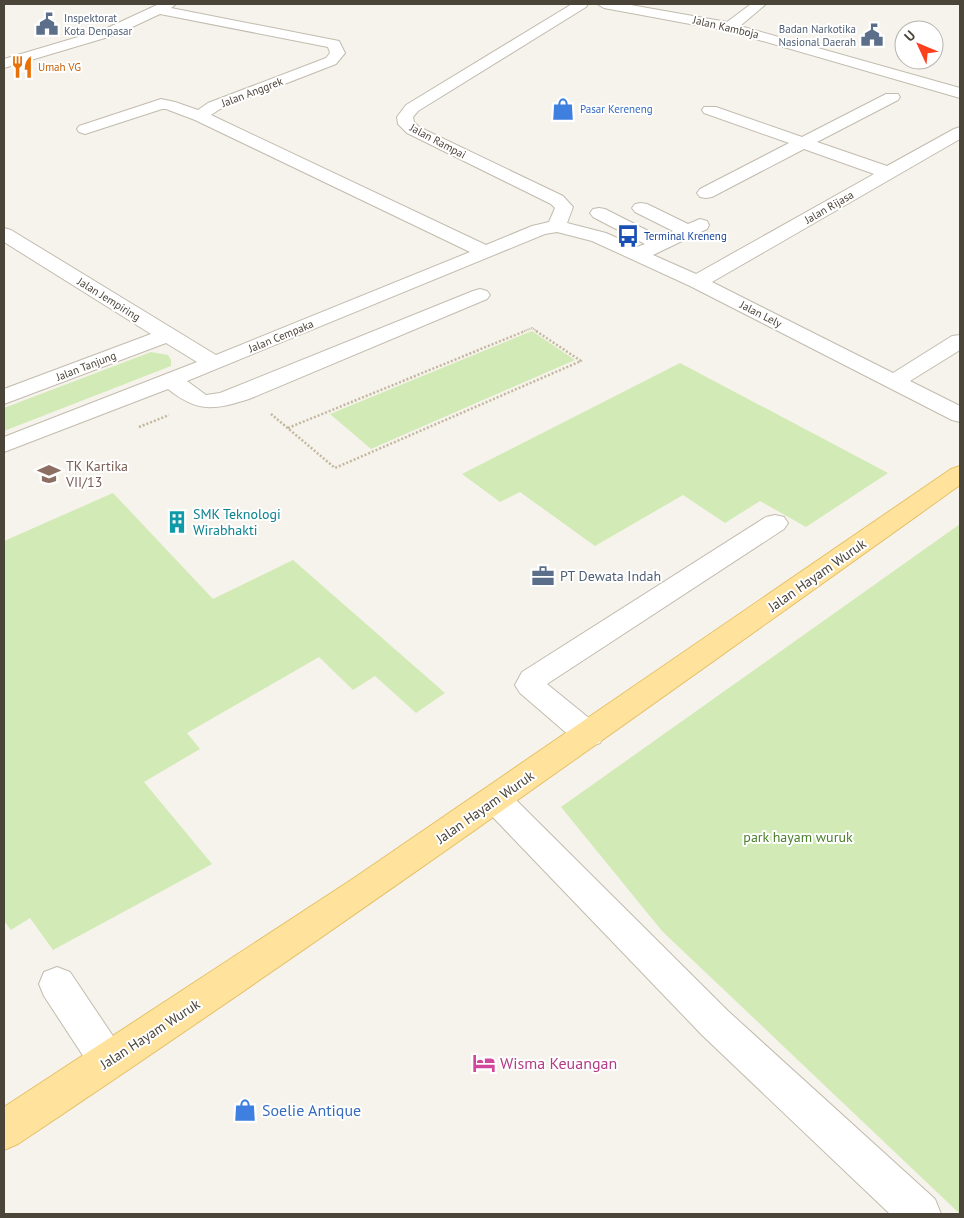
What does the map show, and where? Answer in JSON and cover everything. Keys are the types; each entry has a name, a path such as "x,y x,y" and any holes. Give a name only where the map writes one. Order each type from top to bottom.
{"main road":[{"name":"Jalan Hayam Wuruk","path":"4,1130 297,936 496,800 960,474"}],"street":[{"name":"Jalan Rampai","path":"557,226 564,207 557,200 413,130 406,124 405,116 412,108 581,4"},
{"name":"Jalan Kamboja","path":"604,4 640,7 730,27 960,92"},
{"path":"730,27 759,4"},
{"path":"4,64 116,28 164,7"},
{"name":"Jalan Anggrek","path":"164,7 334,44 338,53 331,61 214,106 206,111 201,118 486,252"},
{"path":"936,85 952,76"},
{"path":"706,193 892,97"},
{"path":"86,129 161,104 169,105 201,118"},
{"path":"710,110 889,173"},
{"name":"Jalan Rijasa","path":"697,282 960,132"},
{"path":"635,209 689,230 637,255"},
{"path":"599,213 660,244"},
{"name":"Jalan Cempaka","path":"4,445 214,363 539,230 557,226"},
{"name":"Jalan Lely","path":"557,226 600,237 697,282 960,415"},
{"name":"Jalan Jempiring","path":"4,234 214,363"},
{"path":"415,282 452,306"},
{"path":"171,380 196,401 207,404 246,392 480,295"},
{"name":"Jalan Tanjung","path":"4,397 167,335"},
{"path":"894,381 960,341"},
{"path":"589,735 534,690 530,685 532,680 775,523"},
{"path":"496,800 715,1023 920,1214"},
{"path":"57,984 108,1061"}],"path":[{"path":"246,392 288,428 335,468 581,361 532,328 288,428"}],"green space":[{"path":"532,331 575,360 371,449 330,414"},
{"path":"151,352 168,355 171,360 171,366 4,431 4,408"},
{"path":"680,363 888,473 806,527 760,501 725,523 683,495 595,546 520,492 500,502 462,474"},
{"path":"113,493 213,599 293,560 445,693 416,713 375,676 353,690 319,657 187,733 200,749 144,782 212,864 53,950 30,918 11,930 4,921 4,541"},
{"name":"park hayam wuruk","path":"960,524 960,1214 662,931 561,807"}],"place":[{"name":"Inspektorat Kota Denpasar","path":"47,24"},
{"name":"Badan Narkotika Nasional Daerah","path":"872,35"},
{"name":"Umah VG","path":"22,67"},
{"name":"Pasar Kereneng","path":"563,109"},
{"name":"Terminal Kreneng","path":"628,236"},
{"name":"TK Kartika VII/13","path":"49,474"},
{"name":"SMK Teknologi Wirabhakti","path":"177,522"},
{"name":"PT Dewata Indah","path":"543,576"},
{"name":"Wisma Keuangan","path":"484,1063"},
{"name":"Soelie Antique","path":"245,1110"}]}
